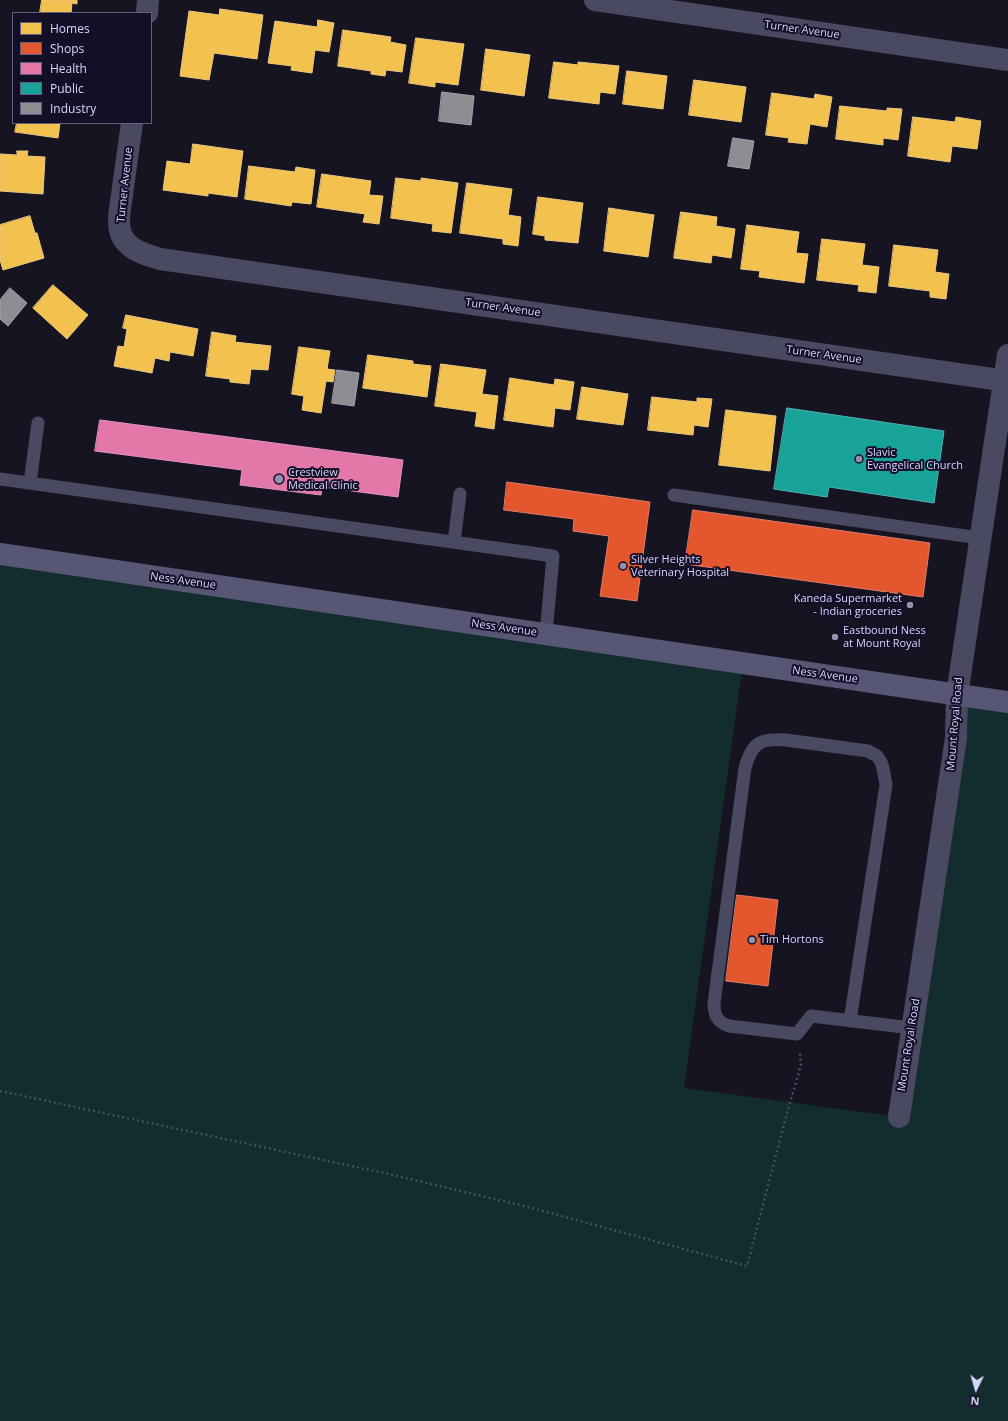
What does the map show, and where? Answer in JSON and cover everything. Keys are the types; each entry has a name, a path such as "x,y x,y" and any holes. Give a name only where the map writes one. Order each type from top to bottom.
{"main road":[{"name":"Ness Avenue","path":"0,554 1008,702"}],"street":[{"path":"147,12 148,0"},
{"name":"Turner Avenue","path":"595,0 1008,60"},
{"name":"Turner Avenue","path":"132,124 120,206 120,225 123,238 128,244 137,251 146,255 160,259 1006,381"},
{"name":"Mount Royal Road","path":"899,1117 956,738 957,695 980,538 1006,381 1008,355"}],"lane":[{"path":"30,483 38,422"},
{"path":"0,479 553,556 546,634"},
{"path":"454,542 460,494"},
{"path":"674,495 980,538"},
{"path":"850,1021 886,785 883,768 877,756 868,751 786,740 764,740 757,744 753,749 748,757 745,768 714,1009 718,1020 729,1026 797,1034 811,1016 850,1021 912,1028"}],"path":[{"path":"0,1091 389,1174 532,1208 748,1266 801,1064 797,1034"}],"green space":[{"path":"0,554 743,663 684,1088 899,1117 957,695 1008,702 1008,1421 0,1421"}],"building: Homes":[{"path":"42,0 77,0 77,4 72,3 71,12 40,12"},
{"path":"220,9 263,15 257,59 214,53 209,80 180,76 189,11 219,15"},
{"path":"318,20 334,23 329,52 315,50 312,73 291,70 292,66 268,63 275,21 317,27"},
{"path":"343,30 391,37 390,42 406,45 402,72 386,70 385,76 371,74 371,71 338,66"},
{"path":"416,38 464,44 458,85 435,82 435,87 409,83"},
{"path":"486,49 530,55 524,96 481,90"},
{"path":"554,62 578,65 578,62 619,66 615,94 600,92 599,104 549,98"},
{"path":"627,71 667,76 663,109 623,104"},
{"path":"694,80 746,87 741,122 689,115"},
{"path":"772,93 814,99 815,94 832,97 827,127 810,124 807,144 788,142 789,138 766,135"},
{"path":"840,106 887,111 887,108 902,109 898,140 883,138 883,145 836,139"},
{"path":"913,117 955,122 956,117 981,121 977,149 952,146 950,162 908,156"},
{"path":"17,124 60,124 58,138 15,132"},
{"path":"193,144 243,151 237,197 208,193 208,196 163,190 167,161 190,164"},
{"path":"17,151 28,151 27,156 45,157 43,194 0,191 0,154 17,155"},
{"path":"249,166 295,172 296,167 315,170 311,204 292,202 291,206 245,199"},
{"path":"322,174 371,181 369,195 383,196 379,224 363,222 365,214 317,207"},
{"path":"396,178 421,181 421,178 458,183 451,233 432,231 433,224 391,218"},
{"path":"467,183 512,189 508,215 521,217 518,246 503,244 503,239 460,233"},
{"path":"538,197 583,203 578,243 545,240 545,236 533,234"},
{"path":"609,208 654,215 648,257 604,251"},
{"path":"681,212 717,217 716,226 735,229 731,258 712,255 711,263 674,258"},
{"path":"30,216 35,233 37,233 44,258 3,270 0,260 0,225"},
{"path":"747,225 799,232 796,253 808,254 804,283 759,277 760,271 741,269"},
{"path":"822,239 865,244 862,265 879,267 876,293 858,291 859,285 817,280"},
{"path":"894,245 938,250 935,272 949,274 946,299 930,297 930,291 889,286"},
{"path":"53,285 88,315 67,339 33,308"},
{"path":"126,315 198,329 193,356 170,352 169,361 155,358 152,373 114,366 118,346 124,347 127,329 123,328"},
{"path":"212,332 236,336 235,342 271,346 268,370 251,369 249,384 230,382 230,379 206,376"},
{"path":"299,347 330,351 327,369 335,370 333,382 326,381 321,413 302,410 304,396 292,394"},
{"path":"368,355 413,361 413,364 431,366 427,397 363,388"},
{"path":"441,364 486,370 482,394 498,396 494,429 475,426 477,412 435,406"},
{"path":"510,378 554,385 555,379 574,382 570,410 555,408 553,427 504,420"},
{"path":"582,387 628,394 623,425 577,419"},
{"path":"652,397 697,402 697,398 712,399 708,427 694,425 693,435 648,430"},
{"path":"726,410 776,416 770,471 719,465"}],"building: Shops":[{"name":"Silver Heights Veterinary Hospital","path":"507,482 650,502 637,601 600,596 609,536 573,531 574,519 504,510"},
{"path":"693,510 930,543 923,597 685,564"},
{"name":"Tim Hortons","path":"737,895 778,900 768,986 726,981"}],"building: Health":[{"path":"100,420 403,460 398,497 322,487 321,495 240,485 242,470 95,451"}],"building: Public":[{"name":"Slavic Evangelical Church","path":"787,408 944,431 934,503 829,487 827,497 774,489"}],"building: Industry":[{"path":"442,92 474,96 471,125 439,121"},
{"path":"733,138 754,141 749,169 728,166"},
{"path":"10,288 27,303 8,326 0,319 0,300"},
{"path":"337,370 359,373 354,406 332,403"}],"place":[{"name":"Slavic Evangelical Church","path":"859,459"},
{"name":"Crestview Medical Clinic","path":"279,479"},
{"name":"Silver Heights Veterinary Hospital","path":"623,566"},
{"name":"Kaneda Supermarket - Indian groceries","path":"910,605"},
{"name":"Eastbound Ness at Mount Royal","path":"835,637"},
{"name":"Tim Hortons","path":"752,940"}]}
